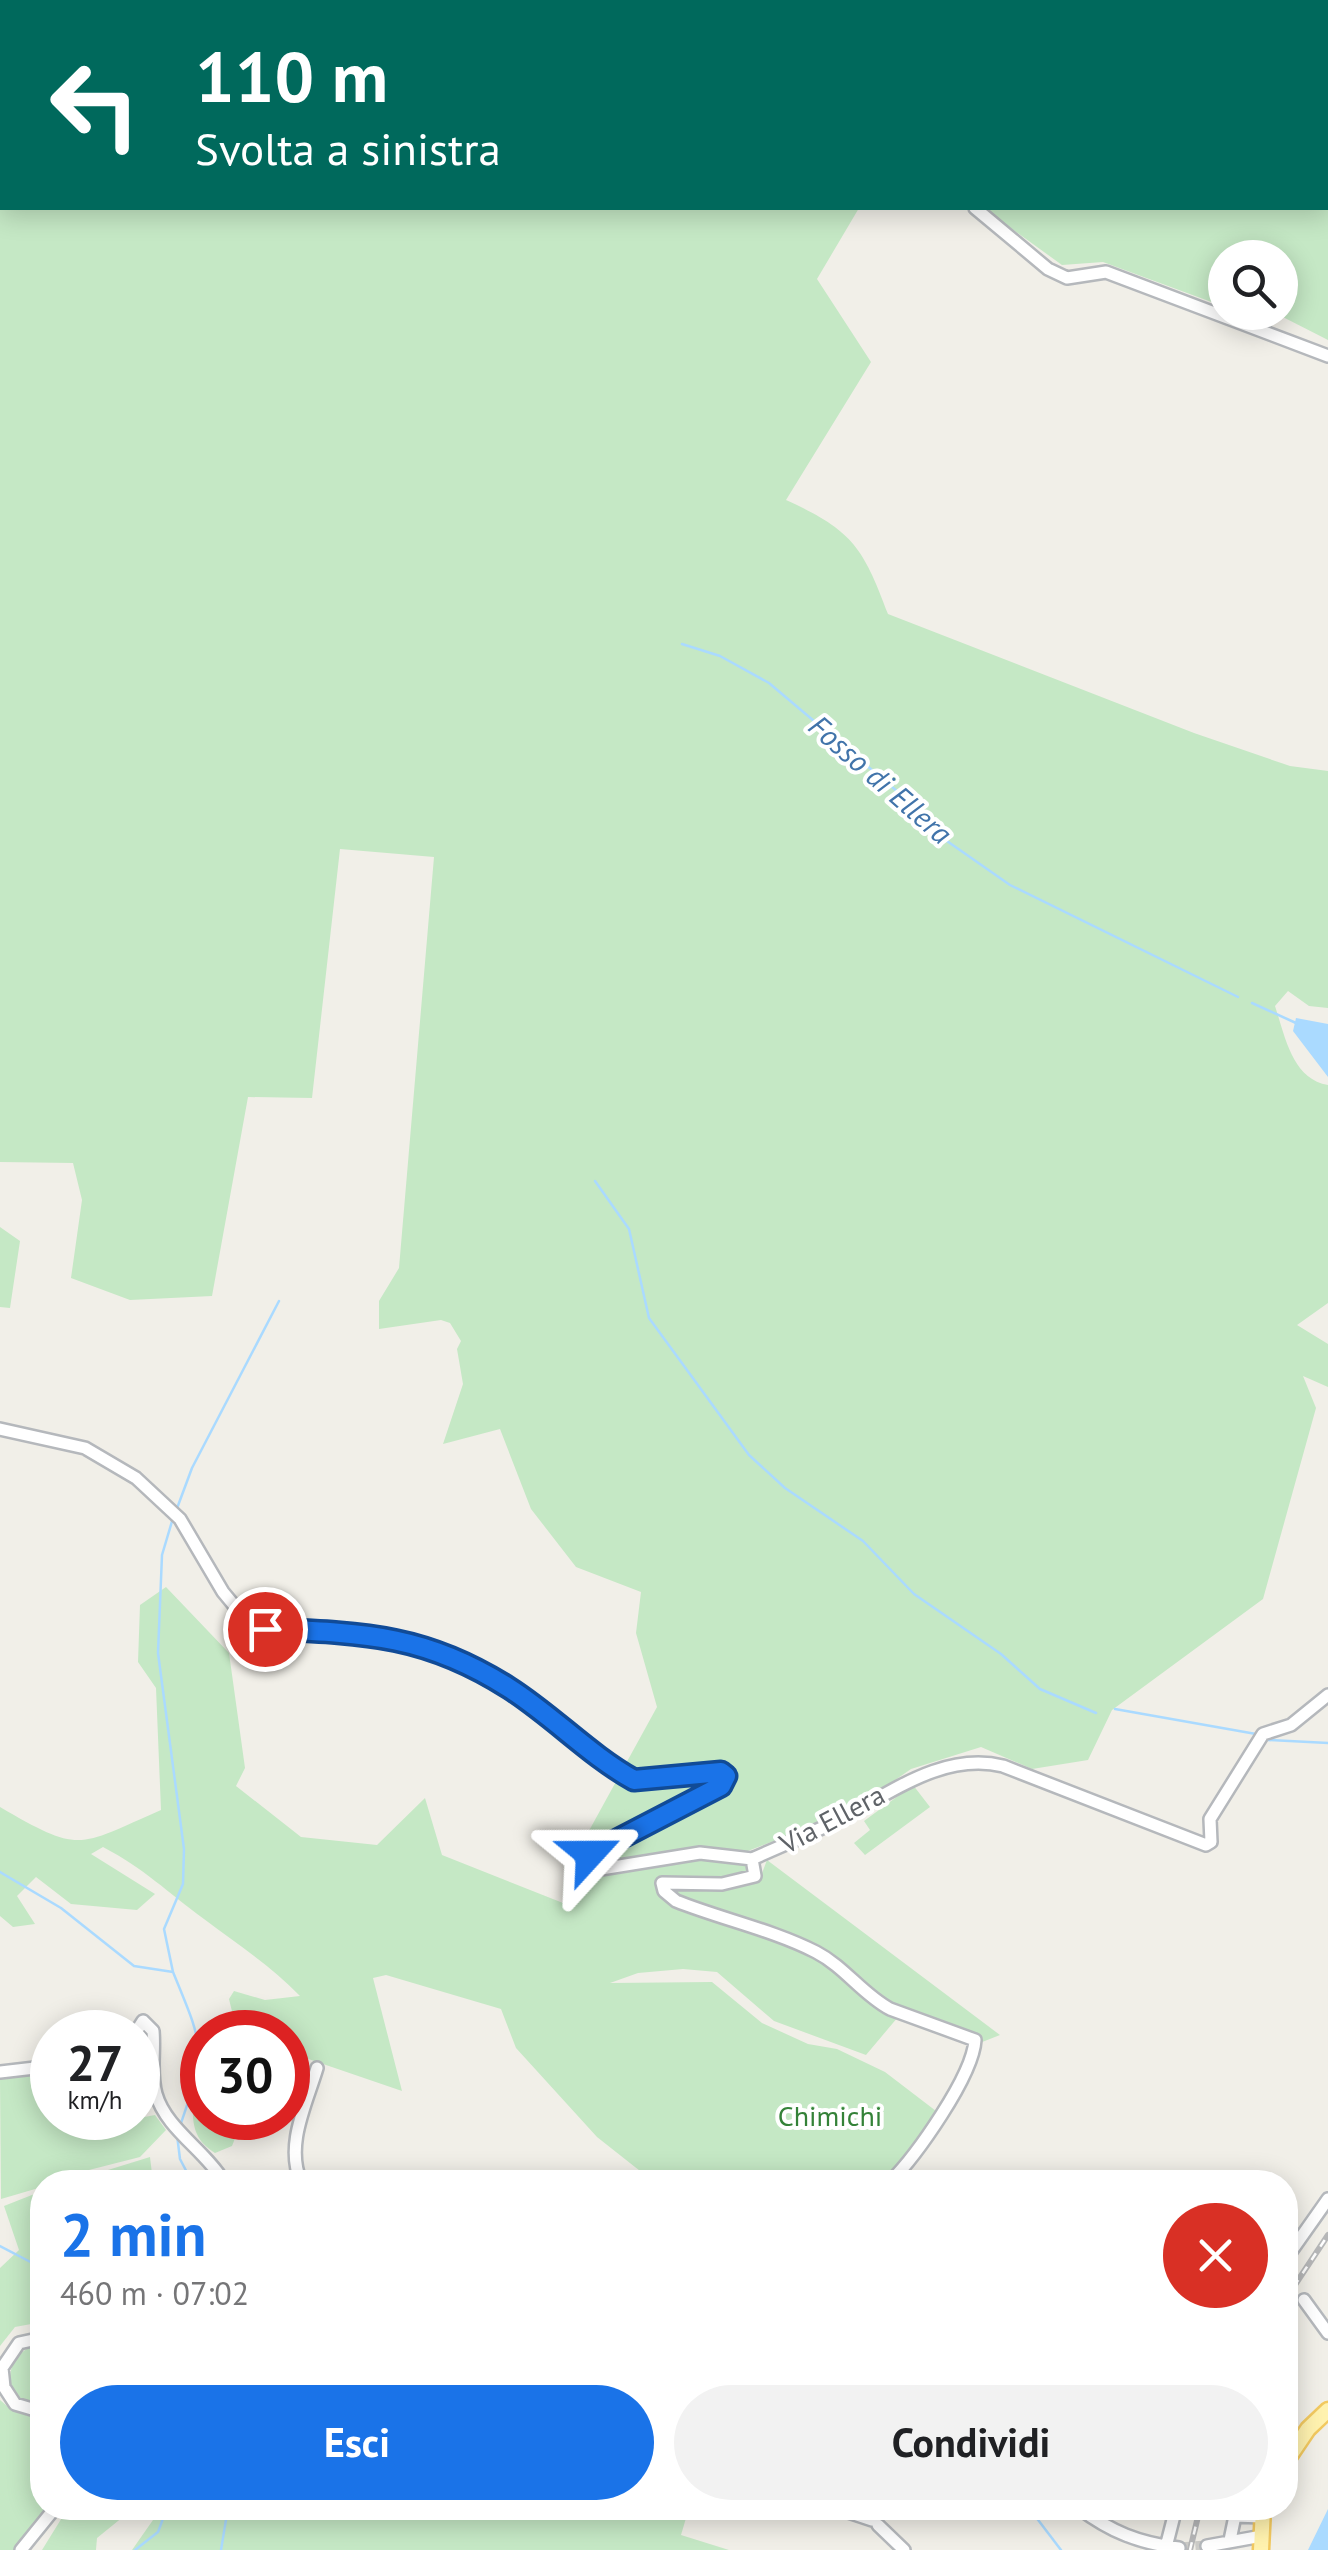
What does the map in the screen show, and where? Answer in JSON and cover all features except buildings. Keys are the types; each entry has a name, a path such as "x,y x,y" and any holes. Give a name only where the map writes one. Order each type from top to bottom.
{"main road":[{"path":"1298,2442 1328,2410"}],"street":[{"path":"976,210 1048,269 1067,278 1106,272 1328,356"},
{"path":"0,1429 85,1448 136,1478 180,1519 224,1592 259,1628 379,1634 450,1654 509,1688 634,1780 725,1773 726,1781 721,1786 592,1853 587,1860 591,1867 700,1853 752,1859"},
{"name":"Via Ellera","path":"899,2170 932,2126 973,2056 975,2040 876,2002 853,1975 814,1951 676,1902 664,1892 662,1883 722,1884 755,1876 752,1859 840,1819 898,1784 974,1762 1003,1766 1206,1845 1211,1842 1210,1820 1260,1738 1291,1725 1328,1695"},
{"path":"296,2170 295,2141 318,2068"},
{"path":"0,2072 30,2069"},
{"path":"160,2101 214,2170"},
{"path":"1298,2242 1328,2200"},
{"path":"1304,2300 1328,2334"},
{"path":"30,2341 19,2344 2,2368 4,2387 15,2404 30,2408"},
{"path":"20,2550 45,2520"},
{"path":"869,2520 904,2550"},
{"path":"1095,2520 1106,2528 1165,2548 1173,2520"},
{"path":"1230,2540 1234,2520"},
{"path":"1208,2546 1230,2540 1262,2543"}],"green space":[{"name":"Chimichi","path":"0,210 858,210 817,279 871,362 786,500 826,521 852,543 871,572 888,614 1194,733 1290,766 1328,771 1328,1008 1309,1006 1288,991 1275,1006 1298,1065 1316,1081 1328,1085 1328,1303 1297,1325 1328,1344 1328,1387 1303,1376 1316,1408 1263,1599 1112,1710 1088,1760 1032,1769 981,1747 911,1769 849,1812 740,1854 737,1860 747,1867 750,1880 759,1881 767,1860 1000,2035 972,2046 898,2017 866,2055 774,2021 717,1972 683,1969 638,1973 610,1983 712,1982 762,2023 808,2044 837,2049 885,2072 936,2111 918,2142 893,2170 639,2170 597,2137 516,2048 501,2009 386,1975 373,1978 402,2091 310,2060 310,2010 232,2010 229,1999 234,1991 265,2000 300,1996 266,1965 155,1881 103,1847 91,1854 155,1894 137,1910 71,1904 36,1877 17,1896 35,1924 13,1927 0,1916 0,1807 48,1833 80,1840 95,1838 161,1810 156,1688 138,1662 140,1605 166,1587 229,1653 245,1768 236,1786 301,1837 377,1845 425,1798 442,1855 563,1903 565,1851 585,1838 657,1707 636,1633 641,1592 576,1567 531,1509 500,1429 443,1444 463,1384 457,1349 461,1341 450,1323 441,1320 379,1329 379,1301 399,1268 434,857 340,849 312,1098 248,1097 212,1296 130,1300 71,1278 82,1200 73,1163 0,1162"},
{"path":"986,210 1328,210 1328,340 1298,325 1298,240 1208,240 1208,301 1103,262 1062,265"},
{"path":"0,1227 20,1241 10,1308 0,1307"},
{"path":"913,1785 930,1807 865,1855 854,1843 870,1830 864,1821"},
{"path":"30,2075 30,2140 156,2140 140,2157 89,2170 30,2170 30,2191 1,2199 0,2079"},
{"path":"201,2140 234,2140 232,2146 215,2153"},
{"path":"150,2157 152,2170 108,2170"},
{"path":"30,2196 30,2324 15,2327 0,2346 0,2268 19,2250 4,2206"},
{"path":"30,2347 30,2405 17,2403 10,2383 13,2365"},
{"path":"0,2400 13,2411 30,2416 30,2520 37,2520 14,2550 0,2550"},
{"path":"61,2520 119,2520 97,2538 96,2550 42,2550"},
{"path":"153,2520 685,2520 681,2535 729,2550 132,2550"}],"water":[{"path":"1296,1018 1328,1024 1328,1077 1293,1031"},
{"path":"1328,2509 1328,2550 1308,2550"}],"waterway":[{"name":"Fosso di Ellera","path":"682,644 720,656 769,683 898,792 924,825 1010,885 1238,997"},
{"name":"Fosso di Ellera","path":"1252,1003 1296,1023"},
{"path":"595,1181 629,1229 649,1318 749,1455 785,1488 863,1541 914,1594 1001,1654 1040,1689 1096,1713"},
{"path":"176,1511 192,1468 279,1301"},
{"path":"173,1518 162,1555 158,1653 184,1849 183,1884 164,1929 173,1972"},
{"path":"1115,1709 1256,1734"},
{"path":"1268,1740 1328,1743"},
{"path":"0,1872 61,1908 134,1966 173,1972 189,2010"},
{"path":"177,2135 186,2170"},
{"path":"0,2246 30,2262"},
{"path":"135,2550 158,2532 162,2520"},
{"path":"221,2550 226,2520"},
{"path":"1038,2520 1061,2550"}],"tunnel":[{"path":"1179,2548 1207,2546"}],"railway":[{"path":"1298,2280 1328,2235"},
{"path":"1190,2550 1197,2520"}],"route":[{"path":"265,1629 379,1634 450,1654 509,1688 634,1780 725,1773 726,1781 721,1786 590,1854"}]}
